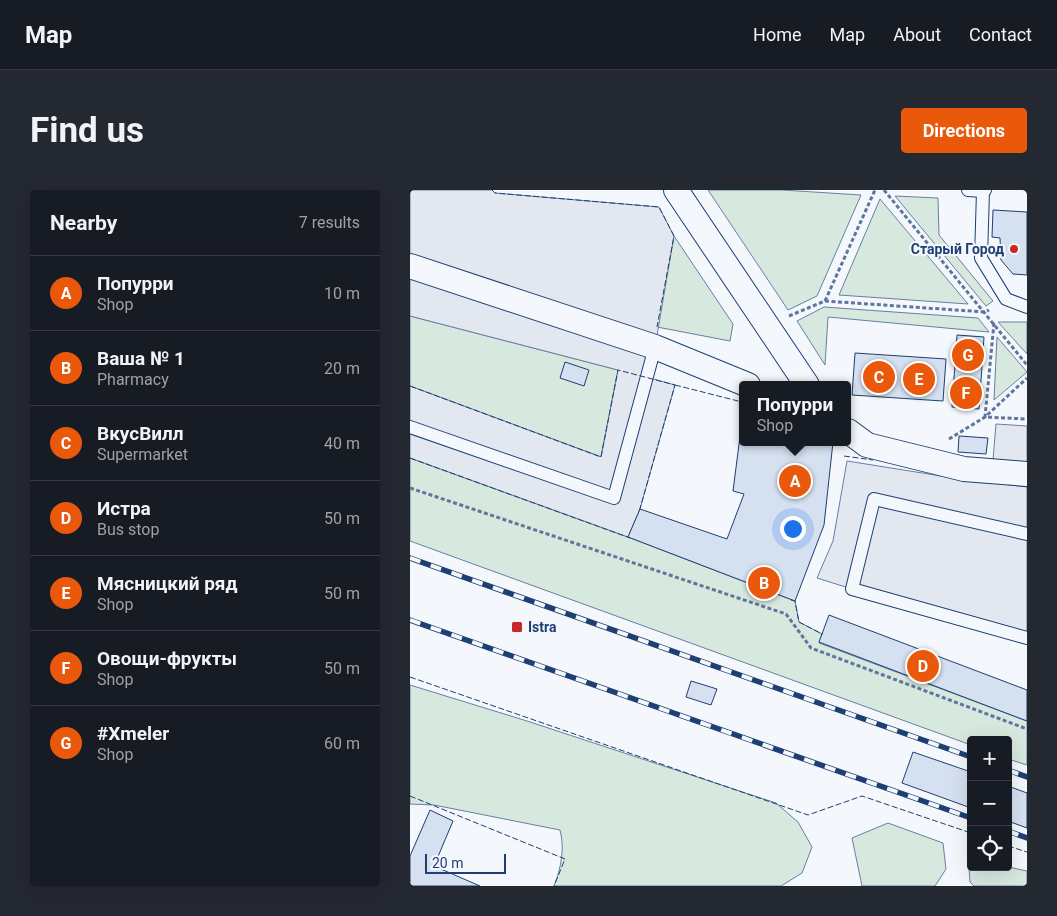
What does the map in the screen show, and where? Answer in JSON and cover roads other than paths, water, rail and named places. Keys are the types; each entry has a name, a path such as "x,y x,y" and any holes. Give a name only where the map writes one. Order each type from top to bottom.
{"street":[{"path":"676,190 804,381"},
{"path":"410,266 655,347 739,381"},
{"path":"851,433 867,445 964,469 1027,474"}],"lane":[{"path":"968,190 984,191 981,258 1006,299 1027,307"},
{"path":"410,427 614,498 655,347"},
{"path":"1027,534 874,499 852,589 1027,638"}],"railway":[{"path":"410,558 967,756"},
{"path":"410,620 967,817"},
{"path":"1012,771 1027,777"},
{"path":"1012,832 1027,838"}],"place":[{"name":"Старый Город","path":"1014,249"},
{"name":"#Xmeler","path":"968,355"},
{"name":"ВкусВилл","path":"879,377"},
{"name":"Мясницкий ряд","path":"919,379"},
{"name":"Овощи-фрукты","path":"966,393"},
{"name":"Попурри","path":"795,481"},
{"name":"Ваша № 1","path":"764,583"},
{"name":"Istra","path":"517,627"},
{"name":"Истра","path":"923,666"}]}
